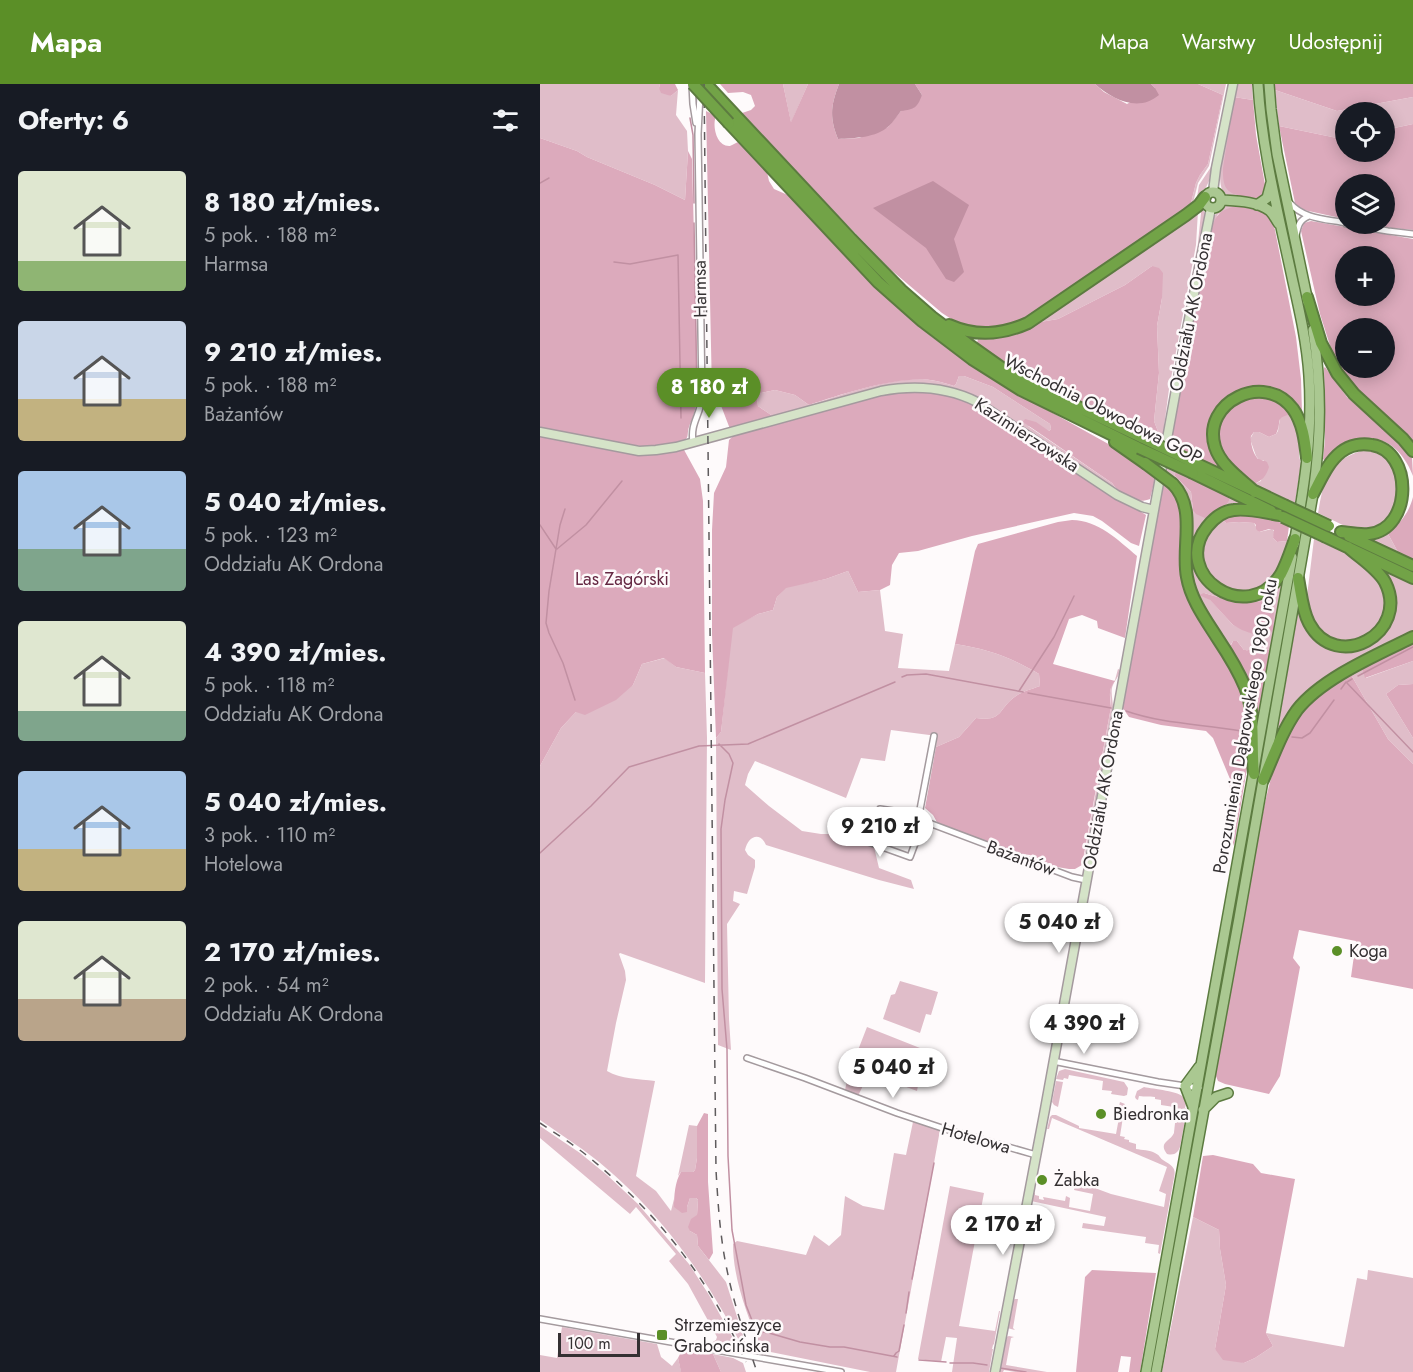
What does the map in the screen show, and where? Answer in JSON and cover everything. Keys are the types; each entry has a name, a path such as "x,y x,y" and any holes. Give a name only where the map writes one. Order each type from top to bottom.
{"highway":[{"name":"Wschodnia Obwodowa GOP","path":"693,84 730,117 901,290 968,344 1020,378 1141,443 1328,532 1348,547 1413,578"},
{"name":"Wschodnia Obwodowa GOP","path":"705,84 730,117 878,282 922,321 972,359 1022,390 1101,430 1141,443"},
{"path":"932,317 960,330 975,333 1000,332 1021,326 1197,207 1209,194"},
{"path":"1308,297 1321,343 1337,373 1354,394 1413,451"},
{"path":"1255,492 1232,472 1215,446 1213,434 1217,420 1221,411 1233,400 1248,392 1258,392 1270,394 1286,402 1292,407 1300,422 1307,458"},
{"path":"1101,430 1114,442 1173,484 1180,492 1184,501 1187,528 1186,570 1190,590 1208,624 1234,664 1248,695 1258,777"},
{"path":"1313,494 1330,463 1345,449 1357,445 1376,445 1387,449 1403,463 1408,475 1410,491 1406,508 1399,519 1378,532 1360,534 1341,532"},
{"name":"Wschodnia Obwodowa GOP","path":"1195,469 1255,492 1283,512"},
{"path":"1283,512 1235,510 1212,521 1202,534 1198,548 1199,561 1207,579 1224,593 1251,596 1259,593 1270,586 1281,573 1295,539"},
{"name":"Wschodnia Obwodowa GOP","path":"1328,532 1341,532 1413,566"},
{"path":"1299,578 1306,618 1319,636 1340,646 1356,646 1367,642 1384,625 1388,613 1389,594 1379,574 1348,547"},
{"path":"1258,777 1288,725 1309,698 1341,675 1413,638"}],"main road":[{"name":"Porozumienia Dąbrowskiego 1980 roku","path":"1146,1372 1202,1088 1258,777 1310,427 1308,367 1302,324 1272,181 1259,105 1258,84"},
{"name":"Porozumienia Dąbrowskiego 1980 roku","path":"1202,1088 1202,1063 1299,578 1318,452 1320,392 1315,344 1308,297 1273,130 1269,84"},
{"path":"1257,205 1267,198 1272,181"},
{"path":"1209,194 1219,195 1221,200 1217,206 1211,208 1206,203 1209,194"},
{"path":"1221,200 1257,205 1271,213 1281,227"},
{"path":"1202,1063 1185,1086 1198,1109 1216,1097 1228,1093"},
{"name":"Porozumienia Dąbrowskiego 1980 roku","path":"1156,1372 1198,1109"}],"street":[{"name":"Harmsa","path":"693,84 693,104 698,134"},
{"name":"Harmsa","path":"693,442 692,430 701,408 702,396 698,134 700,84"},
{"path":"1209,194 1233,84"},
{"path":"1287,199 1296,210 1309,216 1335,221"},
{"name":"Oddziału AK Ordona","path":"996,1368 1211,208"},
{"path":"1295,238 1299,222 1309,216"},
{"path":"1395,232 1413,234"},
{"name":"Kazimierzowska","path":"540,432 639,451 656,450 676,447 881,391 898,388 940,390 977,402 1122,498 1154,510"},
{"path":"842,815 838,827 846,834 910,856 921,821 934,736"},
{"name":"Bażantów","path":"880,809 900,812 1072,877 1086,880"},
{"name":"Hotelowa","path":"747,1058 897,1113 1035,1155"},
{"path":"1053,1061 1158,1082 1202,1088"},
{"path":"540,1319 841,1372"}],"shaded area":[{"path":"540,84 660,84 659,88 671,96 678,90 676,115 687,131 685,200 577,151 540,138"},
{"path":"783,84 808,84 791,123"},
{"path":"839,84 915,84 922,95 915,107 901,111 884,130 865,137 838,139 832,111"},
{"path":"1095,84 1151,84 1159,95 1143,103 1126,102 1109,95"},
{"path":"1198,84 1226,84 1209,166 1198,183 1193,203 1188,208 1196,183 1208,164 1223,95"},
{"path":"1229,84 1209,181 1196,203 1199,185 1211,167"},
{"path":"1236,84 1252,84 1253,100 1234,97 1234,194 1254,200 1229,196 1223,191 1221,183 1220,171 1227,123"},
{"path":"1275,90 1335,110 1335,138 1279,126"},
{"path":"1413,97 1413,124 1395,128 1395,102 1386,102"},
{"path":"933,181 969,205 954,239 964,272 954,282 946,279 926,248 873,208"},
{"path":"1229,205 1249,207 1218,214 1210,232 1170,446 1208,235 1217,213"},
{"path":"1201,207 1205,213 1166,429 1171,389 1198,243 1201,213 1199,208"},
{"path":"1198,211 1196,245 1169,389 1162,442 1154,421 1159,373 1157,326 1162,298 1152,266 1125,285 1058,319 1034,323"},
{"path":"959,376 993,387 1050,424 1049,431 1028,426 1112,483 1117,490 774,417 758,406 757,399 761,393 775,390 795,395 809,405 889,382 922,379 954,386"},
{"path":"1292,414 1300,439 1301,464 1295,503 1254,484 1261,481 1264,460 1259,460 1256,456 1250,439 1254,432 1269,437 1276,434 1280,418"},
{"path":"1367,449 1383,451 1406,478 1405,502 1392,520 1366,530 1351,529 1318,513 1320,500 1330,471 1343,459"},
{"path":"1166,466 1177,471 1174,475 1191,492 1193,510 1229,501 1229,497 1252,507 1202,528 1201,575 1206,586 1213,591 1230,598 1248,600 1266,594 1285,573 1269,657 1269,650 1244,650 1237,641 1233,641 1230,646 1226,644 1200,604 1191,578 1177,482 1165,471","holes":["1204,593 1238,603 1263,601 1261,637 1233,625"]},
{"path":"1222,518 1226,523 1254,523 1259,532 1272,529 1275,532 1273,538 1277,542 1287,541 1280,568 1269,583 1254,591 1225,590 1206,573 1201,546 1210,529"},
{"path":"1387,532 1399,554 1364,539"},
{"path":"1314,539 1353,556 1378,578 1386,601 1384,618 1366,639 1341,643 1317,630 1306,604"},
{"path":"1374,565 1413,583 1413,634 1345,667 1282,728 1278,727 1299,605 1305,626 1318,641 1369,645 1377,641 1386,631 1392,614"},
{"path":"848,571 858,592 880,590 885,631 903,634 898,668 949,671 955,644 998,654 1018,663 1039,674 1040,686 1016,696 992,718 976,718 959,737 936,747 937,736 891,730 885,761 861,758 846,798 755,761 745,785 769,806 802,831 837,834 874,847 879,868 911,880 914,889 766,845 758,837 751,839 745,850 755,860 755,867 747,894 734,891 733,901 740,904 727,924 731,1050 718,1045 716,738 721,732 732,627 758,614 773,610 777,597 786,587 826,579"},
{"path":"665,658 676,667 705,673 707,738 705,983 620,953 626,980 607,1071 624,1077 655,1081 636,1176 656,1191 671,1211 674,1199 674,1207 687,1207 690,1198 698,1200 697,1216 690,1231 697,1235 698,1246 726,1282 748,1351 744,1350 694,1266 654,1215 608,1169 540,1120 540,766 561,728 576,712 633,685 642,664"},
{"path":"1413,661 1413,684 1398,685 1386,694 1413,738 1413,764 1388,739 1350,673 1362,668 1366,678"},
{"path":"1118,669 1119,673 1112,687 1113,707 1084,858 1111,707 1111,685"},
{"path":"900,981 938,992 931,1015 926,1014 920,1033 883,1019 891,995 895,994"},
{"path":"867,1027 925,1050 917,1091 869,1073 858,1096 845,1090"},
{"path":"1065,1069 1124,1082 1128,1088 1127,1095 1111,1094 1112,1091 1102,1090 1103,1081 1069,1075 1068,1079 1056,1079 1059,1071"},
{"path":"1056,1081 1063,1082 1058,1107 1052,1102"},
{"path":"1144,1087 1177,1094 1186,1101 1185,1108 1187,1109 1180,1147 1174,1154 1167,1154 1164,1144 1174,1133 1177,1110 1174,1107 1161,1105 1161,1100 1155,1097 1139,1096 1138,1100 1136,1099 1137,1091"},
{"path":"1120,1102 1125,1104 1120,1136 1136,1144 1136,1149 1157,1154 1175,1172 1160,1254 1158,1253 1159,1245 1145,1243 1146,1237 1082,1228 1083,1223 1104,1226 1106,1217 1031,1201 1035,1192 1039,1199 1044,1200 1043,1197 1065,1201 1066,1196 1070,1198 1069,1207 1090,1211 1093,1194 1074,1190 1076,1181 1111,1194 1164,1207 1166,1194 1159,1191 1167,1167 1052,1118 1049,1129 1047,1129 1050,1117 1056,1115 1079,1128 1116,1134"},
{"path":"913,1122 940,1130 896,1372 870,1372 761,1350 738,1284 733,1244 737,1241 806,1255 814,1235 829,1246 841,1235 845,1196 863,1206 884,1210 894,1153 906,1155"},
{"path":"689,1125 697,1126 695,1170 681,1172 678,1176"},
{"path":"540,1126 580,1153 638,1204 689,1264 739,1349 708,1345 717,1337 688,1284 669,1261 676,1254 636,1207 630,1214 540,1138"},
{"path":"950,1186 984,1193 959,1326 995,1331 1000,1311 989,1372 952,1372 957,1338 946,1337 941,1362 918,1359"},
{"path":"1193,1217 1219,1230 1226,1285 1215,1349 1244,1363 1273,1346 1266,1333 1344,1347 1357,1278 1367,1280 1368,1270 1413,1278 1413,1372 1162,1372"},
{"path":"1015,1299 1018,1299 1013,1328 1015,1330 1007,1328"},
{"path":"562,1327 657,1344 661,1357 672,1366 678,1358 683,1372 540,1372 540,1355 557,1358"},
{"path":"1006,1337 1014,1337 1011,1338 1006,1365 1047,1372 1004,1370 999,1372"},
{"path":"713,1354 733,1358 743,1363 746,1372 721,1372"}],"green space":[{"path":"660,84 675,84 678,90 671,96 661,93"},
{"path":"720,84 783,84 791,122 808,84 839,84 832,111 838,139 859,138 888,127 901,111 922,95 915,84 1095,84 1104,92 1127,104 1155,88 1151,84 1198,84 1223,95 1208,164 1196,183 1188,208 1017,324 982,330 959,324 942,313 890,269 742,113 755,106 751,95 743,92 728,93"},
{"path":"1275,84 1413,84 1413,97 1386,102 1335,102 1335,110 1275,90"},
{"path":"1234,97 1253,100 1256,135 1266,190 1262,197 1256,200 1234,194 1226,188 1224,183 1223,168"},
{"path":"706,111 716,116 715,130 721,143 730,146 740,141 767,172 774,189 790,196 889,299 932,337 997,382 1112,446 1156,475 1150,499 1139,501 1124,495 1112,483 1023,422 1025,419 1036,422 1049,431 1050,424 993,387 964,376 959,376 954,386 936,381 906,380 872,386 809,405 795,395 775,390 761,393 757,399 758,406 774,417 730,429 720,403 712,392"},
{"path":"1413,124 1413,230 1395,228 1395,174 1335,174 1335,217 1300,209 1295,203 1279,126 1335,138 1335,162 1395,162 1395,128"},
{"path":"540,138 577,151 685,200 688,151 692,159 698,396 687,437 675,445 638,446 540,429"},
{"path":"1236,206 1256,209 1273,220 1296,337 1302,412 1301,416 1296,409 1252,389 1211,422 1229,474 1170,446 1210,232 1218,215"},
{"path":"1311,221 1335,225 1335,234 1385,234 1413,239 1413,445 1350,385 1346,378 1395,378 1395,318 1335,318 1335,360 1320,314 1301,231 1304,223"},
{"path":"1152,266 1159,268 1163,273 1162,298 1157,326 1159,373 1154,421 1162,442 1062,394 990,353 977,343 979,337 1058,319 1125,285"},
{"path":"1325,367 1347,397 1412,456 1413,476 1398,451 1379,440 1363,443 1328,461 1323,459"},
{"path":"905,391 947,396 975,406 1143,513 1146,515 1139,546 1131,543 1093,516 1074,513 918,551 899,553 892,565 890,585 880,590 858,592 848,571 826,579 786,588 777,597 773,610 758,614 733,628 721,732 716,738 712,634 712,530 714,493 726,467 729,440 735,434 890,392"},
{"path":"1258,395 1274,399 1292,414 1280,419 1276,434 1269,437 1254,432 1251,436 1251,445 1255,454 1258,459 1267,462 1269,467 1264,477 1254,484 1222,456 1217,435 1221,417 1232,405"},
{"name":"Las Zagórski","path":"540,436 605,448 683,448 700,479 703,501 705,673 676,667 664,658 642,664 633,685 616,700 585,715 576,712 561,728 540,766"},
{"path":"1177,471 1229,497 1229,501 1205,518 1196,514 1193,510 1191,492 1174,475"},
{"path":"1164,481 1174,489 1180,504 1183,519 1183,566 1232,666 1246,703 1249,756 1234,846 1228,827 1230,779 1213,738 1206,731 1161,725 1129,717 1122,707"},
{"path":"1413,497 1413,561 1399,554 1387,532 1404,517"},
{"path":"1235,513 1270,518 1289,526 1287,541 1277,542 1273,538 1274,530 1259,532 1254,523 1226,523 1222,518"},
{"path":"1072,520 1099,527 1137,556 1125,638 1098,628 1097,621 1082,615 1069,619 1053,664 1115,681 1110,690 1111,707 1082,865 1069,869 1057,867 1030,855 1013,853 939,826 933,815 925,808 936,747 959,737 976,718 985,719 996,716 1016,696 1040,686 1039,674 1018,663 998,654 955,644 978,544"},
{"path":"1204,593 1238,603 1263,601 1272,606 1273,630 1269,635 1261,637 1242,630 1233,625 1210,600 1199,595"},
{"path":"1233,641 1237,641 1244,650 1269,650 1257,727 1226,644 1231,645"},
{"path":"1413,642 1413,661 1365,678 1362,668"},
{"path":"1350,673 1388,739 1413,764 1413,989 1351,977 1356,941 1299,930 1293,958 1300,967 1280,1076 1269,1094 1225,1084 1218,1081 1215,1074 1239,936 1265,803 1274,769 1287,736 1301,713 1320,694"},
{"path":"1413,684 1413,738 1386,694 1398,685"},
{"path":"704,1113 708,1114 708,1182 713,1253 709,1260 698,1246 697,1235 688,1227 691,1219 697,1215 698,1200 690,1198 687,1212 682,1213 674,1207 676,1184 681,1172 695,1170 697,1126"},
{"path":"1213,1155 1253,1164 1261,1173 1295,1179 1266,1333 1273,1346 1244,1363 1223,1360 1215,1349 1226,1285 1219,1230 1193,1217 1203,1156"},
{"path":"1092,1270 1156,1273 1140,1372 1129,1372 1131,1357 1121,1356 1118,1372 1076,1372 1085,1277"},
{"path":"682,1350 713,1354 721,1372 681,1372 678,1358"}],"waterway":[{"path":"690,118 693,135 694,203"},
{"path":"540,183 549,178"},
{"path":"694,223 697,395"},
{"path":"614,262 630,264 678,255 681,418"},
{"path":"557,549 586,525 622,481"},
{"path":"565,509 560,525 546,623 563,663 575,700"},
{"path":"540,525 556,549"},
{"path":"1019,691 1054,637 1074,596"},
{"path":"1358,676 1413,647"},
{"path":"902,677 926,674 1023,692"},
{"path":"1347,682 1352,679"},
{"path":"540,853 629,767 699,746 748,744 895,682"},
{"path":"1341,689 1346,682 1413,752"},
{"path":"1028,693 1111,708"},
{"path":"1292,737 1302,738 1310,733 1334,700"},
{"path":"1126,711 1168,721 1241,731"},
{"path":"719,744 729,754 733,763 721,829 722,989 727,1049 728,1156 732,1230 746,1305 758,1331 800,1342 897,1357"},
{"path":"912,1279 934,1163"},
{"path":"906,1313 909,1292"},
{"path":"894,1356 899,1351 904,1325"},
{"path":"919,1360 946,1362"},
{"path":"950,1363 987,1365"},
{"path":"1000,1368 1026,1372"}],"railway":[{"path":"704,84 716,1170 721,1233 727,1270 757,1372"},
{"path":"540,1123 569,1142 611,1176 658,1223 698,1274 746,1362"}],"place":[{"name":"Koga","path":"1337,951"},
{"name":"Biedronka","path":"1101,1114"},
{"name":"Żabka","path":"1042,1180"},
{"name":"Strzemieszyce Grabocińska","path":"662,1335"}]}
